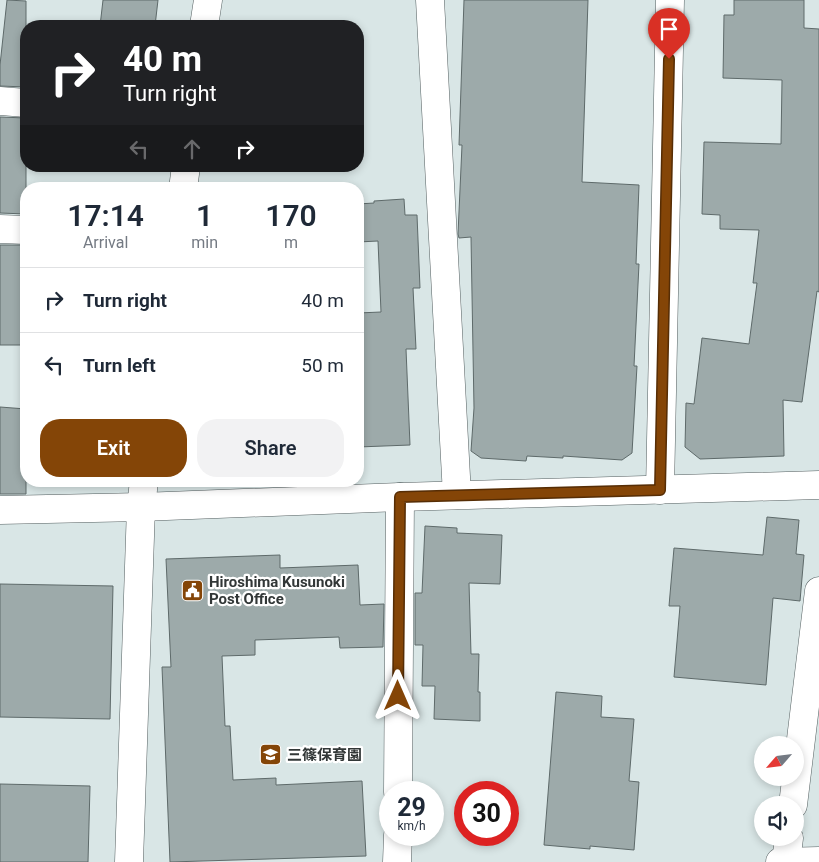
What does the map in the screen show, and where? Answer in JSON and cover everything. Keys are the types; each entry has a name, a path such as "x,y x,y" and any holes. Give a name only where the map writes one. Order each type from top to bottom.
{"street":[{"path":"205,20 208,0"},
{"path":"430,0 458,495"},
{"path":"660,490 670,0"},
{"path":"0,101 20,103"},
{"path":"0,229 20,230"},
{"path":"0,510 142,494 400,497 819,485"},
{"path":"129,862 142,494"},
{"path":"398,781 400,497"},
{"path":"794,796 819,591"},
{"path":"397,862 398,846"},
{"path":"786,862 788,846"},
{"path":"780,862 819,861"}],"building":[{"path":"7,0 26,1 26,20 20,20 20,87 0,86 0,65"},
{"path":"103,0 158,0 156,20 101,20"},
{"path":"464,0 588,0 582,182 639,185 636,264 639,264 634,366 637,366 632,453 622,460 563,456 563,458 527,456 526,461 481,458 471,451 474,408 471,237 459,238 458,234 462,145 459,145"},
{"path":"734,0 804,0 804,28 819,29 819,292 817,291 802,402 783,400 784,456 700,459 685,447 686,403 694,404 702,338 749,344 757,283 753,283 759,230 720,229 720,215 702,214 704,142 781,144 782,80 723,78 724,15 734,15"},
{"path":"0,117 20,118 20,172 26,172 26,182 20,182 20,214 0,213"},
{"path":"404,199 405,215 417,215 420,288 413,288 416,349 406,349 410,445 364,447 364,313 381,312 378,241 364,242 364,204 374,203 374,201"},
{"path":"0,245 20,245 20,345 0,345"},
{"path":"0,407 20,409 20,487 26,487 26,494 0,494"},
{"path":"767,517 799,520 796,554 804,555 800,601 773,598 766,685 674,677 680,606 669,606 674,548 763,555"},
{"path":"425,526 457,528 457,533 502,535 500,584 469,583 471,654 479,654 478,692 480,692 480,721 434,719 435,686 422,686 423,645 415,645 415,593 422,593"},
{"path":"280,555 280,568 358,565 360,605 384,604 383,647 340,648 339,637 255,640 255,655 222,656 225,726 230,726 233,780 276,778 276,785 362,781 366,856 170,862 162,667 171,667 166,559"},
{"path":"0,584 113,586 110,719 0,717"},
{"path":"556,692 602,696 601,717 634,719 629,781 639,782 634,850 590,846 590,849 544,845"},
{"path":"0,784 90,786 88,862 0,862"}],"place":[{"name":"Hiroshima Kusunoki Post Office","path":"193,591"},
{"name":"三篠保育園","path":"271,755"}],"route":[{"path":"398,696 400,497 660,490 669,59"}]}
